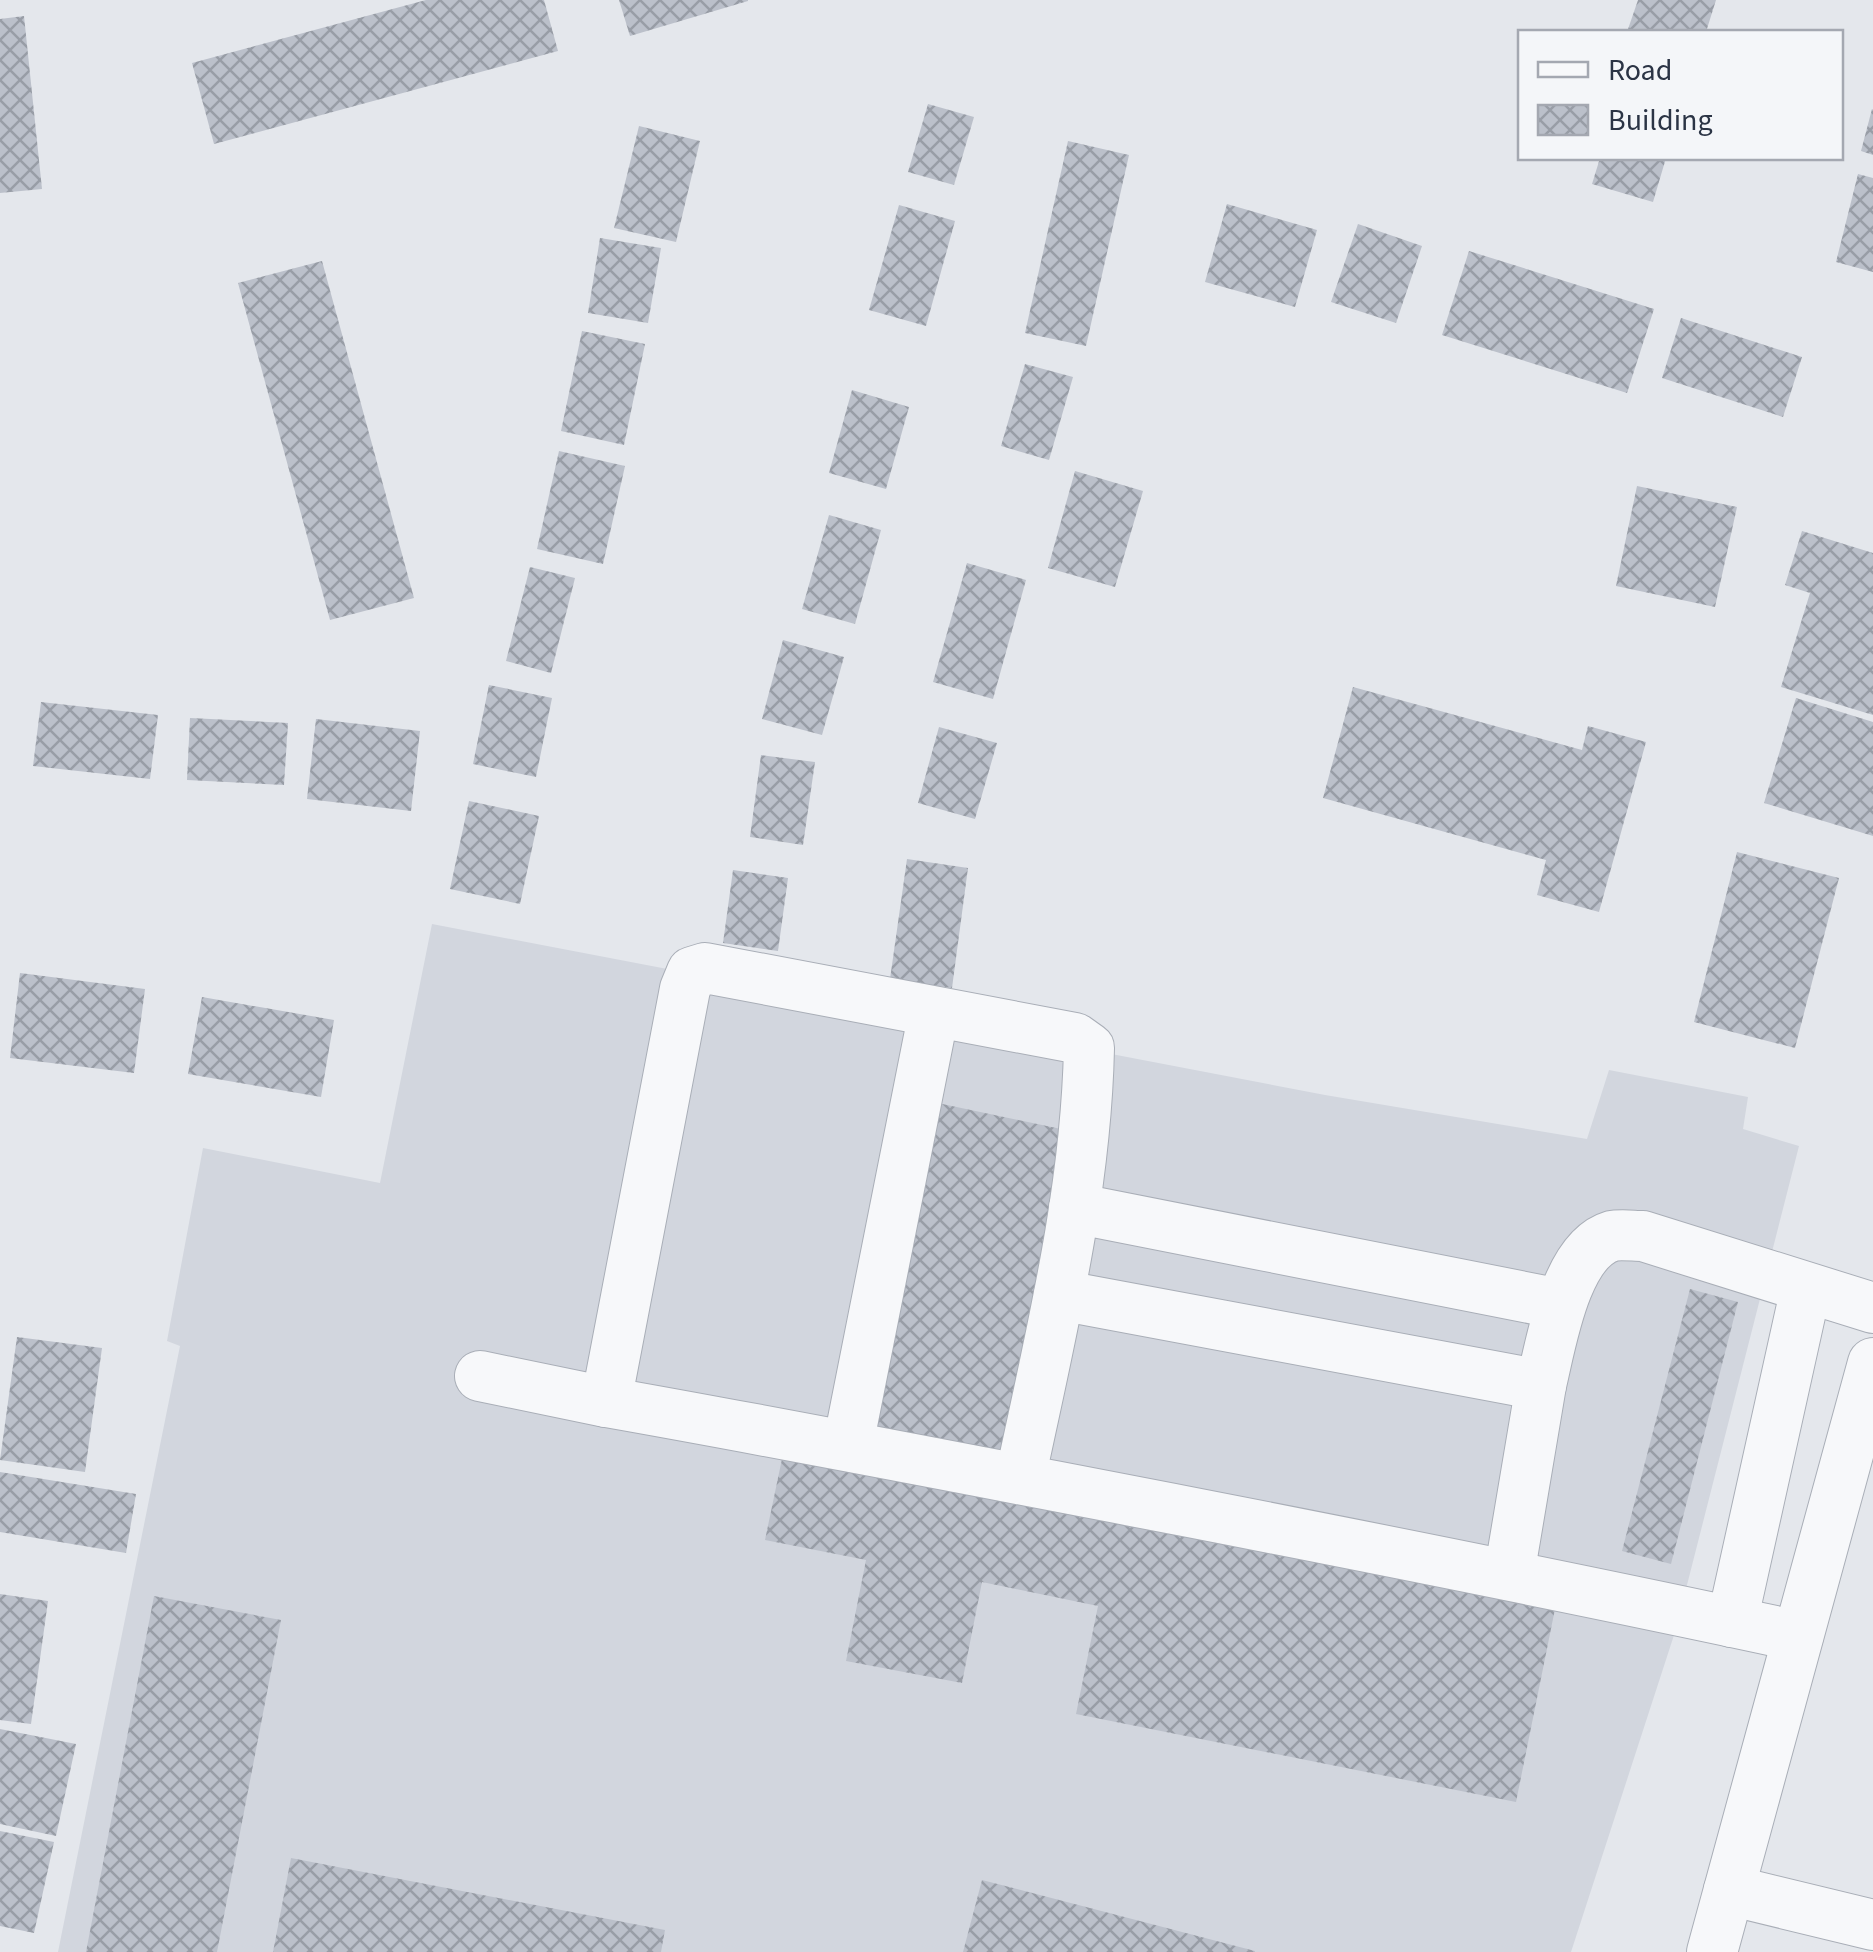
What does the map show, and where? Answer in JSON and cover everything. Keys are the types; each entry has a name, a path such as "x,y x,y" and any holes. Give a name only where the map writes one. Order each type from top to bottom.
{"street":[{"path":"606,1402 684,988 692,972 705,968 1076,1038 1090,1048 1085,1131 1074,1208 1020,1480"},
{"path":"848,1445 934,1012"},
{"path":"1074,1208 1560,1304"},
{"path":"1510,1575 1541,1385 1560,1304 1584,1254 1612,1236 1644,1236 1873,1308"},
{"path":"1732,1622 1806,1288"},
{"path":"1059,1295 1541,1385"},
{"path":"1712,1952 1873,1363"},
{"path":"480,1376 1510,1575 1798,1636"},
{"path":"1730,1890 1873,1925"}],"shaded area":[{"path":"432,924 1325,1095 1587,1139 1609,1070 1748,1097 1743,1129 1799,1146 1675,1632 1571,1952 58,1952 180,1346 167,1341 203,1148 380,1183"}],"building":[{"path":"426,0 544,0 558,51 214,144 192,63"},
{"path":"619,0 748,0 748,1 630,36"},
{"path":"1638,0 1716,0 1707,30 1628,30"},
{"path":"24,16 42,189 0,193 0,19"},
{"path":"928,104 974,117 954,185 908,172"},
{"path":"1873,110 1873,155 1861,151"},
{"path":"639,126 700,141 676,242 614,228"},
{"path":"1068,141 1129,155 1086,346 1025,333"},
{"path":"1599,160 1665,160 1653,202 1592,184"},
{"path":"1858,174 1873,178 1873,272 1836,262"},
{"path":"1227,204 1317,230 1295,307 1205,282"},
{"path":"899,205 955,221 926,326 869,310"},
{"path":"1358,224 1422,246 1396,323 1331,302"},
{"path":"600,238 661,248 648,323 588,313"},
{"path":"1469,251 1654,309 1627,393 1442,335"},
{"path":"322,261 414,598 330,620 238,283"},
{"path":"1681,318 1802,357 1783,417 1662,378"},
{"path":"582,331 645,344 624,445 561,431"},
{"path":"1025,364 1073,377 1049,460 1001,446"},
{"path":"852,390 909,407 886,489 829,473"},
{"path":"559,451 625,466 603,564 537,549"},
{"path":"1075,471 1143,491 1115,587 1048,568"},
{"path":"1637,486 1737,507 1715,607 1616,586"},
{"path":"829,515 881,530 855,624 802,609"},
{"path":"1802,531 1873,553 1873,715 1781,687 1810,593 1785,585"},
{"path":"967,563 1026,580 993,699 933,682"},
{"path":"530,567 575,578 551,673 506,661"},
{"path":"783,640 844,657 822,735 762,719"},
{"path":"489,685 552,698 536,777 473,764"},
{"path":"1353,687 1582,750 1588,726 1646,742 1599,912 1537,895 1546,860 1323,798"},
{"path":"1796,698 1873,722 1873,836 1764,803"},
{"path":"41,702 158,715 150,779 33,766"},
{"path":"190,718 288,723 284,785 187,780"},
{"path":"316,719 420,731 411,811 307,799"},
{"path":"939,727 997,743 975,819 918,803"},
{"path":"761,755 815,762 803,845 750,837"},
{"path":"469,801 539,816 520,904 450,889"},
{"path":"1737,852 1839,878 1795,1048 1694,1022"},
{"path":"907,859 968,868 952,988 890,979"},
{"path":"733,870 788,878 778,951 723,943"},
{"path":"20,973 145,989 134,1073 10,1058"},
{"path":"202,997 334,1020 321,1097 188,1074"},
{"path":"933,1102 1080,1133 1006,1476 859,1445"},
{"path":"1690,1289 1738,1302 1671,1564 1622,1551"},
{"path":"17,1337 102,1348 85,1472 0,1460"},
{"path":"783,1454 1555,1609 1516,1802 1076,1714 1098,1606 982,1582 962,1683 846,1661 866,1560 765,1540"},
{"path":"0,1472 136,1494 126,1553 0,1532"},
{"path":"0,1594 48,1601 31,1724 0,1720"},
{"path":"154,1596 281,1620 217,1952 86,1952"},
{"path":"0,1729 76,1744 56,1836 0,1824"},
{"path":"0,1831 54,1842 34,1933 0,1926"},
{"path":"291,1858 665,1930 661,1952 273,1952"},
{"path":"982,1880 1255,1951 1255,1952 963,1952"}]}
